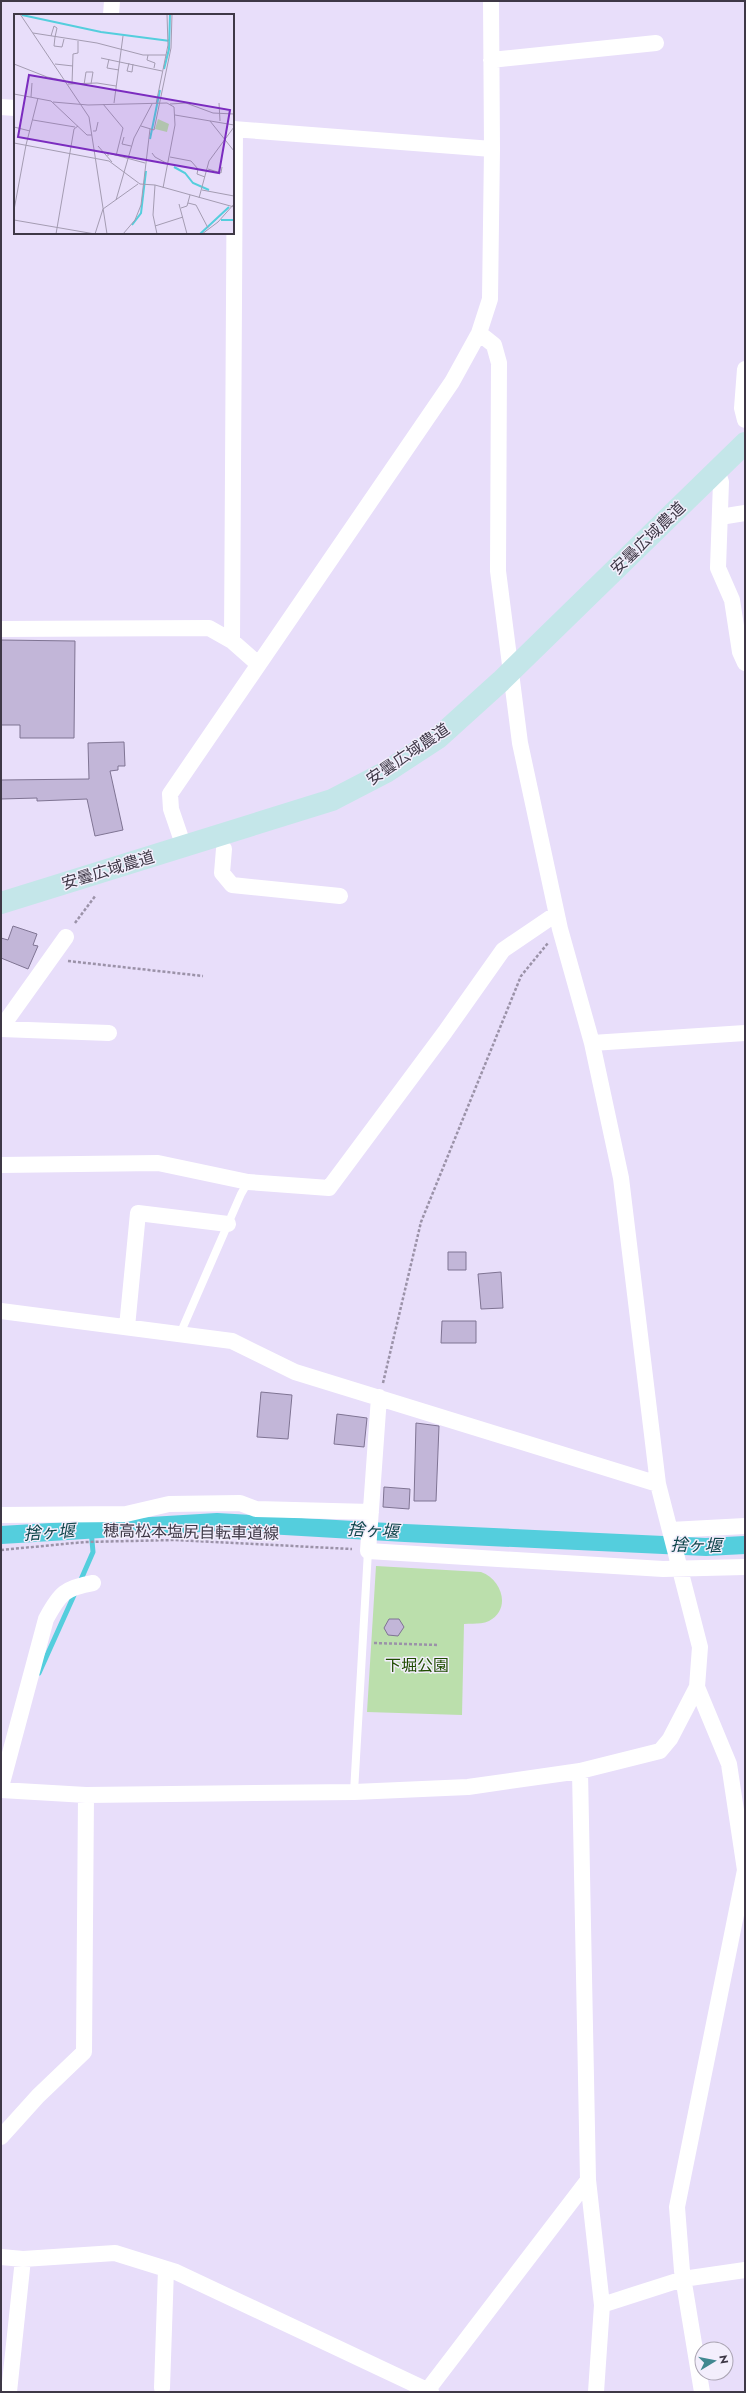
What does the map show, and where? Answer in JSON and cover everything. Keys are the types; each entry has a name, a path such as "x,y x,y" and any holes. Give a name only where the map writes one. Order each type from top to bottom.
{"street":[{"path":"111,14 112,1"},
{"path":"184,847 171,809 170,794 258,664 353,529 448,388 479,333 490,299 492,149 491,1"},
{"path":"492,60 656,43"},
{"path":"1,106 14,108"},
{"path":"234,129 492,149"},
{"path":"232,641 234,234"},
{"path":"1,1790 86,1795 354,1792 468,1787 580,1771 660,1751 670,1739 697,1687 700,1647 658,1484 621,1178 592,1043 558,922 520,743 498,571 499,363 494,345 479,333"},
{"path":"745,369 742,408 745,420"},
{"name":"安曇広域農道","path":"1,903 332,800 386,772 438,738 510,673 745,444"},
{"path":"717,470 721,482 718,568 732,600 743,656"},
{"path":"720,517 745,513"},
{"path":"1,629 209,628 232,641 258,664"},
{"path":"224,849 222,873 232,885 340,896"},
{"path":"1,1165 158,1163 248,1182 329,1188 445,1032 503,950 558,922"},
{"path":"1,1028 66,937"},
{"path":"1,1028 109,1033"},
{"path":"592,1043 745,1033"},
{"path":"126,1327 138,1213 228,1224"},
{"path":"1,1311 232,1341 295,1372 658,1484"},
{"path":"379,1397 371,1512 364,1548 678,1565 745,1567"},
{"path":"1,1515 126,1514 169,1504 240,1504 256,1509 371,1512"},
{"path":"671,1533 745,1526"},
{"path":"1,1787 46,1619 56,1601 72,1587 93,1583"},
{"path":"697,1687 729,1764 744,1870 677,2207 683,2280 702,2392"},
{"path":"580,1771 588,2180 602,2305 596,2392"},
{"path":"1,2137 38,2096 84,2052 86,1795"},
{"path":"1,2257 23,2259 115,2253 166,2269 428,2391 588,2180"},
{"path":"9,2392 23,2259"},
{"path":"162,2388 166,2269"},
{"path":"602,2305 683,2280 745,2270"}],"lane":[{"path":"180,1334 248,1182"},
{"path":"354,1792 364,1643 364,1548"}],"path":[{"path":"66,937 96,895 98,889"},
{"path":"379,1397 421,1222 521,976 558,922"},
{"path":"50,959 204,976"},
{"name":"穂高松本塩尻自転車道線","path":"1,1550 85,1542 175,1540 364,1548"},
{"path":"364,1643 439,1645"}],"green space":[{"name":"下堀公園","path":"376,1566 481,1572 495,1581 502,1595 500,1610 496,1616 483,1623 464,1624 462,1715 367,1712"}],"building":[{"path":"1,640 75,641 74,738 20,738 20,725 1,725"},
{"path":"124,742 125,766 118,766 118,770 110,771 123,830 95,836 87,799 37,801 37,798 1,799 1,780 89,779 88,743"},
{"path":"13,926 37,934 33,945 38,946 28,969 1,958 1,938 8,940"},
{"path":"448,1252 466,1252 466,1270 448,1270"},
{"path":"501,1272 503,1308 481,1309 478,1274"},
{"path":"442,1321 476,1321 476,1343 441,1343"},
{"path":"261,1392 292,1395 288,1439 257,1437"},
{"path":"337,1414 367,1418 364,1447 334,1444"},
{"path":"416,1423 439,1426 436,1501 414,1501"},
{"path":"384,1487 410,1489 409,1509 383,1507"},
{"path":"389,1619 399,1619 404,1627 398,1636 388,1635 384,1628"}],"waterway":[{"name":"捨ヶ堰","path":"1,1535 217,1522 405,1533 706,1547 745,1545"},
{"path":"79,1584 93,1552 91,1530"},
{"path":"39,1673 75,1593"}]}
